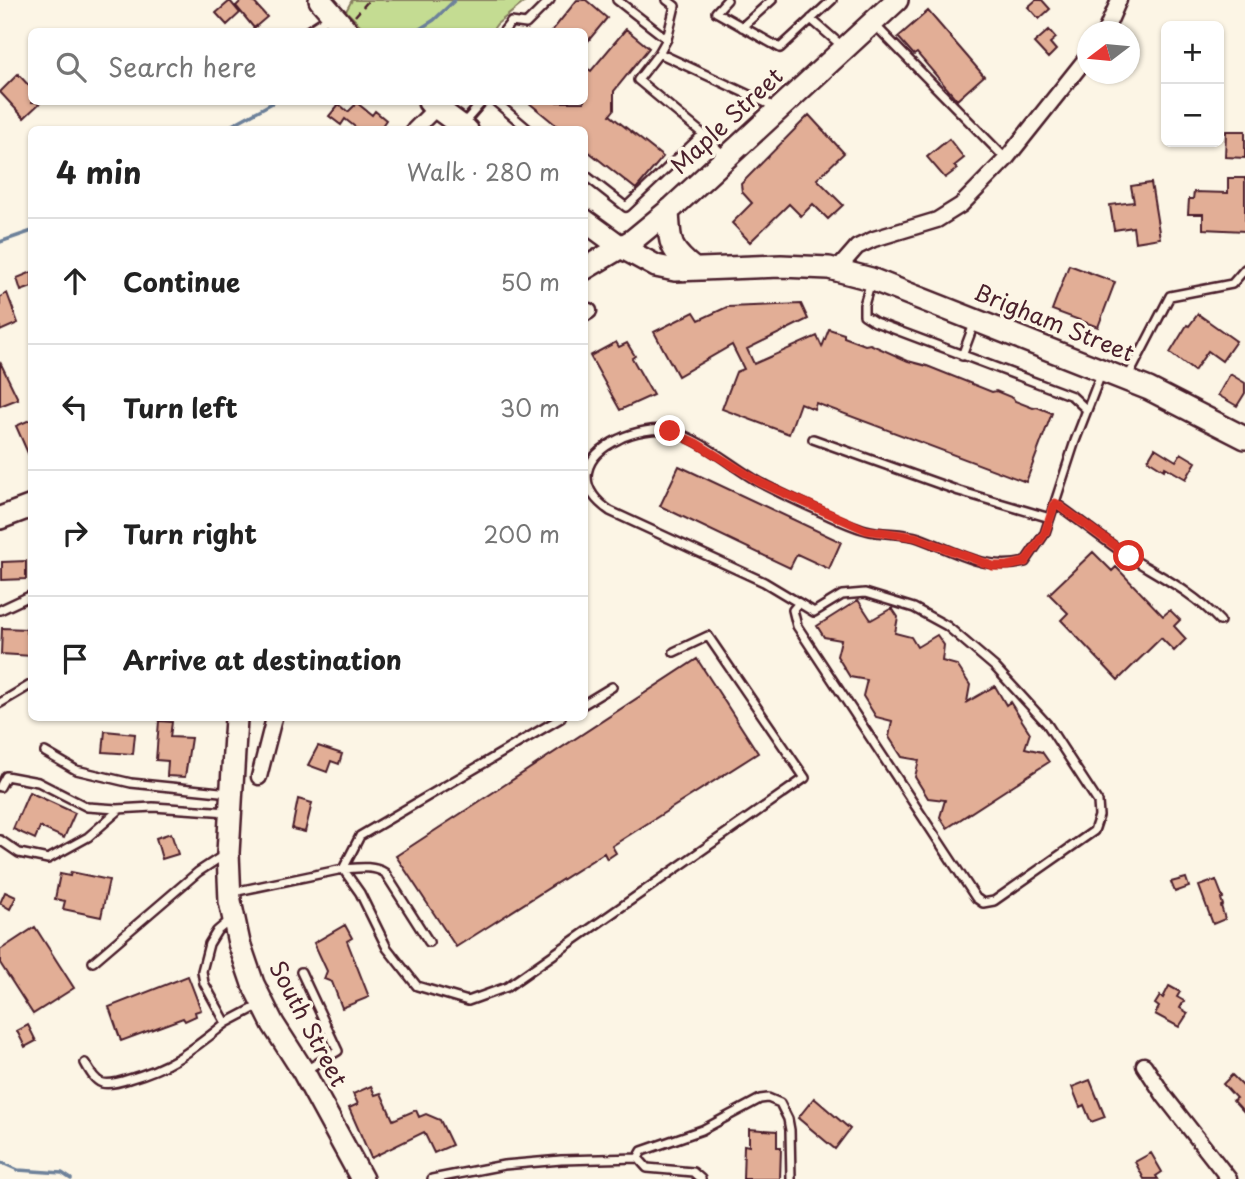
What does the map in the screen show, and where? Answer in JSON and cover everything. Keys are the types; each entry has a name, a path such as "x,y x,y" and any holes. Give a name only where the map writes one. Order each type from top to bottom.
{"main road":[{"name":"Maple Street","path":"588,267 621,247 668,211 897,0"},
{"path":"326,7 351,24"},
{"path":"434,105 463,126"},
{"path":"668,211 670,242 678,256 694,269"},
{"name":"Brigham Street","path":"588,223 621,247 656,266 675,270 781,266 829,268 871,279 1126,380 1245,438"},
{"path":"0,518 28,508"},
{"name":"South Street","path":"236,721 230,802 229,892 245,963 262,1004 303,1071 362,1179"}],"street":[{"path":"1110,21 1119,0"},
{"path":"837,270 857,247 874,239 937,220 961,205 1006,159 1077,70"},
{"path":"417,126 432,105"},
{"path":"259,777 273,721"},
{"path":"1144,1065 1165,1097 1229,1179"}],"lane":[{"path":"506,28 511,22 526,23 550,0"},
{"path":"617,0 667,39"},
{"path":"667,0 675,6 667,39 638,80 703,134 727,158"},
{"path":"727,0 716,12 780,48 832,0"},
{"path":"743,27 772,0"},
{"path":"309,28 326,7"},
{"path":"811,19 845,49"},
{"path":"873,22 1006,159"},
{"path":"659,53 779,109"},
{"path":"465,126 480,105"},
{"path":"500,105 524,126"},
{"path":"588,177 626,207 703,134"},
{"path":"1126,380 1170,296 1232,284 1245,269"},
{"path":"871,279 864,315 875,323 1072,396 1087,410"},
{"path":"962,356 975,320"},
{"path":"799,603 793,610 794,619 804,638 976,898 983,903 994,901 1094,831 1099,816 1098,802 1047,724 995,667 947,626 914,608 866,593 842,595 814,612 799,603 764,582 618,515 602,505 588,483 588,468 594,456 607,445 631,434 670,431 696,443 761,483 866,530 915,537 993,566 1008,566 1025,562 1045,533 1102,370"},
{"path":"813,439 959,491 1050,518"},
{"path":"1055,503 1129,556 1185,590 1220,621"},
{"path":"0,610 28,597"},
{"path":"343,869 360,893 387,947 417,986 468,1001 507,987 805,778 708,636 674,652"},
{"path":"0,703 28,686"},
{"path":"588,702 612,687"},
{"path":"343,869 360,836 556,721"},
{"path":"45,752 76,770 230,802"},
{"path":"0,787 6,776 38,782 87,807 120,809 230,802"},
{"path":"0,840 19,853 48,859 88,837 120,809"},
{"path":"93,962 198,872 228,853"},
{"path":"229,892 343,869 379,870 385,873 429,942"},
{"path":"226,1023 204,983 202,971 209,944 217,931 233,917"},
{"path":"301,972 338,1051 303,1071"},
{"path":"85,1063 96,1080 104,1084 118,1083 156,1071 182,1058 226,1023 262,1004"},
{"path":"638,1158 642,1151 689,1136 760,1099 768,1098 780,1103 788,1119 791,1179"},
{"path":"432,1179 504,1165 638,1158 647,1168 693,1172 701,1179"}],"path":[{"path":"351,24 369,0"}],"green space":[{"path":"352,0 527,0 494,28 363,28 346,11"}],"building":[{"path":"242,0 252,0 267,17 254,28 236,6"},
{"path":"577,0 586,0 607,18 588,41 588,28 554,28"},
{"path":"1036,0 1042,0 1050,9 1039,19 1028,7"},
{"path":"230,1 240,13 227,25 216,13"},
{"path":"928,11 984,76 957,100 917,53 914,55 898,37"},
{"path":"626,29 649,48 614,91 614,110 610,115 663,157 636,189 588,151 588,126 557,126 532,105 588,105 588,69 591,71"},
{"path":"1049,30 1056,38 1050,43 1056,50 1048,58 1034,43"},
{"path":"18,74 28,85 28,105 38,105 24,118 0,92"},
{"path":"338,105 348,112 355,105 360,105 372,115 375,111 386,120 382,126 354,126 345,119 341,125 329,116"},
{"path":"809,115 844,153 817,179 843,205 828,219 813,204 801,216 789,204 750,242 732,223 752,203 742,192 741,184"},
{"path":"1226,131 1245,131 1245,158 1225,157"},
{"path":"949,139 964,158 954,166 957,169 945,178 927,157"},
{"path":"1228,178 1245,178 1245,231 1203,229 1203,214 1188,214 1189,199 1193,199 1194,192 1228,193"},
{"path":"1151,183 1160,238 1135,242 1133,227 1114,230 1110,205 1134,202 1131,186"},
{"path":"1069,265 1115,282 1098,327 1052,310"},
{"path":"28,274 28,288 21,291 17,278"},
{"path":"7,293 18,323 0,331 0,297"},
{"path":"801,304 808,319 747,349 754,364 817,336 822,347 829,329 865,345 870,344 908,361 1052,413 1026,482 816,403 814,409 800,403 789,434 722,409 736,372 744,369 732,345 678,376 654,332 694,312 699,320 727,307"},
{"path":"1198,314 1236,341 1222,361 1208,351 1194,371 1170,353 1187,325 1189,326"},
{"path":"616,342 619,347 627,343 635,356 632,358 653,395 620,410 590,356"},
{"path":"0,362 18,399 0,406"},
{"path":"1230,374 1245,383 1245,393 1237,406 1218,395"},
{"path":"28,421 28,453 16,426"},
{"path":"1155,448 1176,461 1181,453 1196,462 1186,479 1148,460"},
{"path":"679,466 841,542 829,569 797,554 790,568 660,506"},
{"path":"1093,552 1112,571 1116,567 1163,616 1170,610 1180,620 1174,626 1186,639 1174,651 1161,638 1118,680 1061,620 1068,613 1049,594"},
{"path":"26,561 26,579 2,580 2,562"},
{"path":"858,600 871,620 892,608 898,617 895,633 911,637 917,647 937,635 944,645 942,661 957,665 970,685 967,702 995,686 1006,705 1010,702 1030,733 1025,748 1042,752 1049,762 947,828 940,817 945,800 928,798 915,777 919,760 902,757 889,737 892,721 876,717 863,696 867,680 850,677 837,656 841,640 824,637 817,626"},
{"path":"2,628 26,629 28,656 1,654"},
{"path":"697,659 758,753 612,846 616,853 607,859 604,853 456,947 396,856"},
{"path":"159,721 172,722 170,737 191,738 185,777 167,776 168,761 156,760"},
{"path":"105,731 135,734 133,754 103,752"},
{"path":"318,746 342,754 339,764 331,761 327,772 308,765"},
{"path":"29,792 75,813 64,838 40,827 35,839 13,829"},
{"path":"298,799 312,803 305,832 292,829"},
{"path":"171,833 178,854 162,859 156,838"},
{"path":"71,872 109,880 101,917 63,909 65,901 55,899 60,874 70,876"},
{"path":"1186,878 1189,887 1175,892 1171,882"},
{"path":"1216,880 1223,898 1221,906 1225,919 1213,924 1199,886"},
{"path":"5,892 16,897 10,909 0,903"},
{"path":"345,925 352,938 347,941 369,997 342,1008 332,982 324,979 327,971 314,943"},
{"path":"35,927 74,988 33,1014 0,963 0,950"},
{"path":"188,976 201,1010 195,1012 196,1016 185,1021 183,1018 121,1041 109,1007"},
{"path":"1169,986 1180,992 1177,997 1184,1001 1180,1008 1188,1013 1179,1027 1155,1014 1159,1007 1155,1004 1160,996 1163,998"},
{"path":"28,1025 36,1041 25,1047 17,1031"},
{"path":"1232,1075 1245,1088 1245,1113 1223,1084"},
{"path":"1090,1080 1105,1117 1091,1122 1084,1105 1080,1107 1072,1087"},
{"path":"371,1086 375,1095 381,1093 393,1120 416,1110 419,1117 426,1114 440,1120 452,1145 434,1153 424,1132 371,1158 349,1108 358,1104 353,1094"},
{"path":"814,1098 850,1129 835,1149 798,1118"},
{"path":"749,1129 777,1131 777,1147 781,1147 780,1179 743,1179 744,1145 749,1146"},
{"path":"1151,1153 1162,1172 1156,1176 1158,1179 1144,1179 1135,1162"}],"waterway":[{"path":"421,28 455,0"},
{"path":"230,126 269,105"},
{"path":"0,242 28,232"},
{"path":"0,1162 18,1170 62,1173 71,1179"}],"route":[{"path":"670,431 696,443 761,483 818,510 866,530 915,537 993,566 1025,562 1045,533 1055,503 1129,556"}]}
